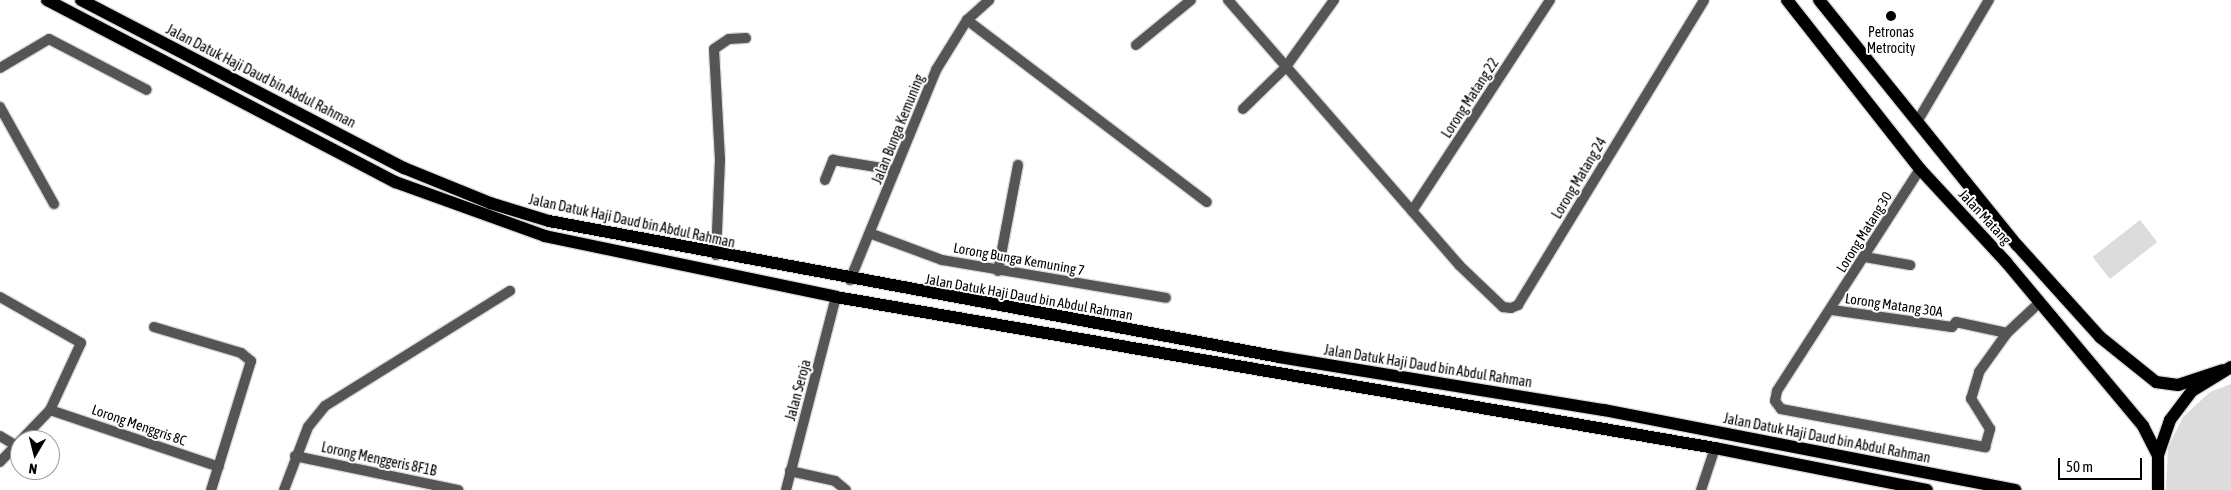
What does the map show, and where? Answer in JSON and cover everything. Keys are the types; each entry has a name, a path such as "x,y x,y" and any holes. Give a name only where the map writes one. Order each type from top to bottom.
{"main road":[{"path":"47,0 395,182 485,218 646,259 836,297 1716,448 1927,490"},
{"name":"Jalan Datuk Haji Daud bin Abdul Rahman","path":"81,0 404,168 490,203 549,221 850,280 1604,410 2015,490"},
{"name":"Jalan Matang","path":"1787,0 1920,168 2039,303 2143,426 2158,455"},
{"name":"Jalan Matang","path":"1818,0 2064,299 2143,372 2156,382 2178,384 2227,369"},
{"path":"2155,488 2158,455 2170,420 2183,400 2227,369"}],"street":[{"name":"Jalan Bunga Kemuning","path":"850,280 872,234 895,170 936,70 967,20 990,0"},
{"path":"1136,44 1192,0"},
{"path":"1228,0 1330,122 1412,211"},
{"path":"1243,109 1285,68 1334,0"},
{"name":"Lorong Matang 22","path":"1412,211 1550,0"},
{"name":"Lorong Matang 24","path":"1412,211 1459,265 1503,307 1518,305 1704,0"},
{"path":"1917,122 1989,0"},
{"path":"967,20 1207,202"},
{"path":"716,255 720,160 714,50 729,39 746,38"},
{"path":"0,68 49,39 147,90"},
{"path":"0,107 54,204"},
{"path":"825,180 833,160 895,170"},
{"path":"998,271 1018,165"},
{"name":"Lorong Matang 30","path":"1920,168 1832,310 1777,391 1775,401 1781,409 1814,417 1973,448 1985,447 1990,429 1971,399 1979,372 2007,333"},
{"name":"Lorong Bunga Kemuning 7","path":"872,234 942,260 1166,298"},
{"path":"1865,257 1910,265"},
{"path":"284,490 295,456 308,428 325,406 510,291"},
{"path":"0,297 81,343 50,410 30,430"},
{"name":"Jalan Seroja","path":"786,490 836,297"},
{"path":"2007,333 2039,303"},
{"name":"Lorong Matang 30A","path":"1832,310 1952,327 1956,322 2007,333"},
{"path":"154,327 240,353 251,360 211,490"},
{"name":"Lorong Menggris 8C","path":"50,410 219,467"},
{"path":"1701,490 1716,448"},
{"path":"0,462 10,451"},
{"name":"Lorong Menggeris 8F1B","path":"295,456 458,490"},
{"path":"790,471 835,481 846,490"}],"shaded area":[{"path":"2140,220 2157,242 2110,279 2093,257"},
{"path":"2231,384 2231,490 2166,490 2168,447 2183,417 2210,392"}],"place":[{"name":"Petronas Metrocity","path":"1891,16"}]}
